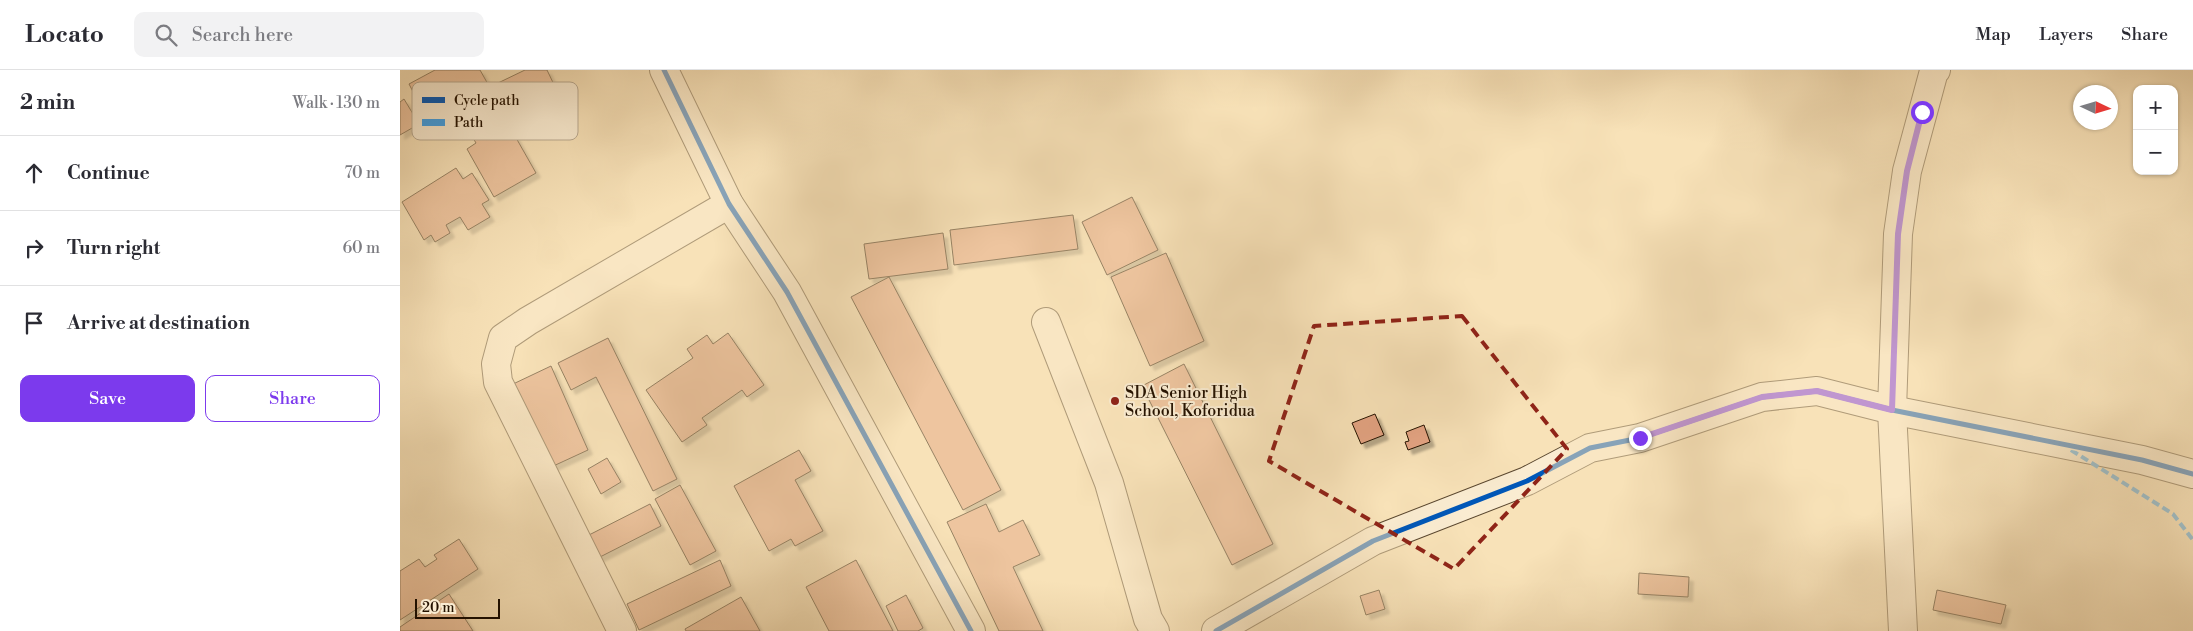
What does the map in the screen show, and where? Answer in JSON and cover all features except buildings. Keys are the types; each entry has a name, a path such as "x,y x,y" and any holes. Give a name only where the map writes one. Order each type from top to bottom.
{"street":[{"path":"664,70 729,204 787,292 971,631"},
{"path":"1902,631 1892,410 1898,234 1907,171 1926,96 1934,71 1936,70"},
{"path":"622,631 498,382 496,364 503,338 528,321 729,204"},
{"path":"1046,322 1108,483 1148,619 1155,631"},
{"path":"1216,631 1372,541 1527,481 1590,448 1640,438 1762,397 1817,391 1892,410 2142,460 2193,474"}],"highlighted area":[{"path":"1462,316 1567,449 1454,569 1269,461 1314,326"}],"marked path":[{"path":"2071,450 2173,514 2193,540"}],"cycle path":[{"path":"664,70 729,204 787,292 971,631"},
{"path":"1216,631 1373,541 1527,481 1590,448 1640,438 1762,397 1817,391 1892,410 2142,460 2193,474"}],"place":[{"name":"SDA Senior High School, Koforidua","path":"1115,401"}],"route":[{"path":"1640,438 1762,397 1817,391 1892,410 1898,234 1907,171 1922,112"}]}
